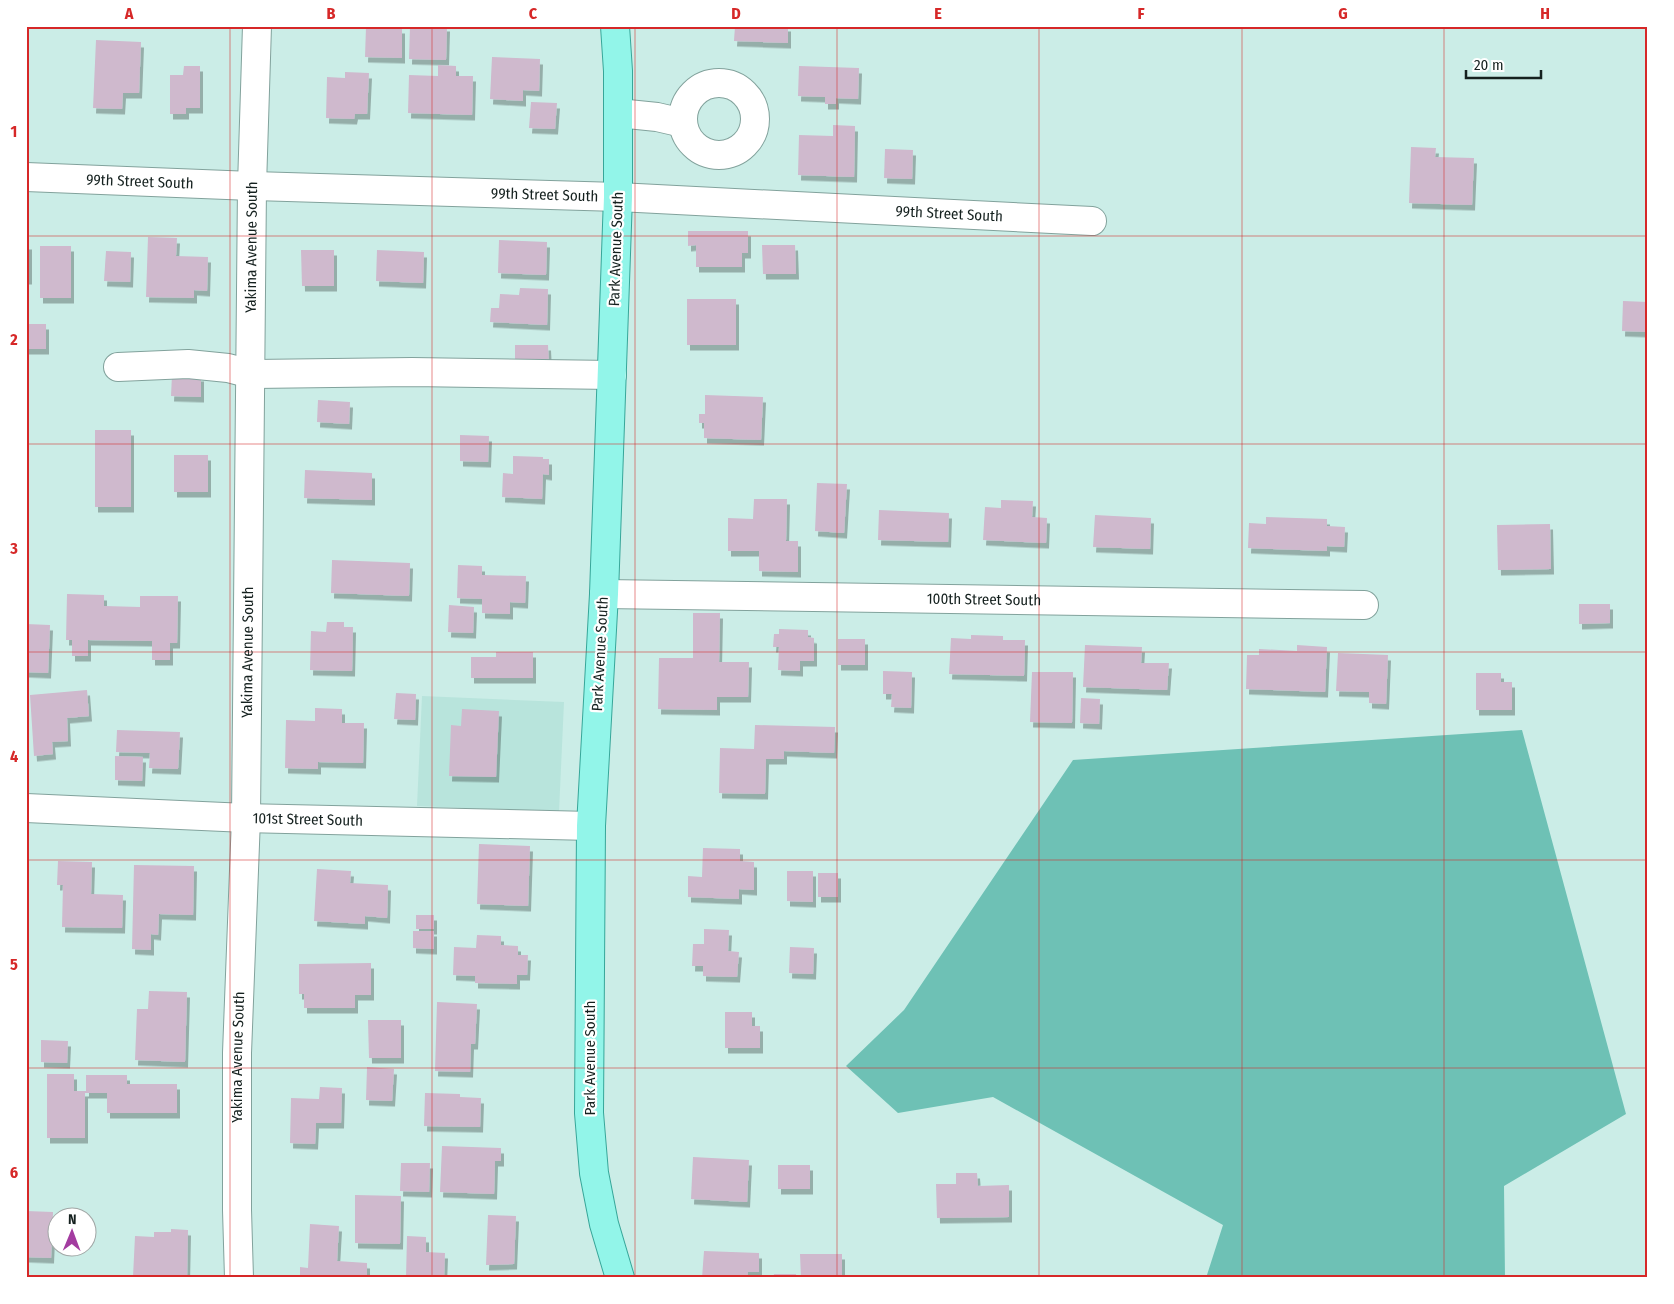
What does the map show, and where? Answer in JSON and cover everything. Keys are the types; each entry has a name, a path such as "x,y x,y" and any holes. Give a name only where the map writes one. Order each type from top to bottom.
{"main road":[{"name":"Park Avenue South","path":"615,26 618,197 604,594 591,826 589,1113 591,1150 604,1224 620,1278"}],"street":[{"name":"Yakima Avenue South","path":"239,1278 237,1053 246,818 252,186 257,26"},
{"path":"618,113 657,116 683,123"},
{"name":"99th Street South","path":"26,177 618,197 1092,221"},
{"path":"118,366 188,364 228,368 251,374 412,372 612,375"},
{"name":"100th Street South","path":"604,594 1364,605"},
{"name":"101st Street South","path":"26,808 246,818 591,826"}],"shaded area":[{"path":"422,696 564,702 559,812 417,806"}],"green space":[{"path":"1522,730 1626,1114 1504,1186 1505,1278 1206,1278 1223,1225 993,1097 898,1113 846,1066 904,1010 1073,760"}],"building":[{"path":"410,26 447,26 446,60 409,59"},
{"path":"735,26 788,26 788,43 734,41"},
{"path":"366,27 402,28 402,58 365,57"},
{"path":"96,40 141,42 139,93 123,93 122,109 93,108"},
{"path":"492,57 540,59 539,91 523,90 523,101 490,99"},
{"path":"438,65 456,66 456,76 473,76 472,115 408,113 409,75 438,76"},
{"path":"184,66 200,66 200,108 186,108 186,114 170,114 170,75 183,75"},
{"path":"799,66 859,68 858,99 836,98 836,104 825,104 825,97 798,96"},
{"path":"345,72 369,73 367,114 355,114 354,119 326,118 327,77 345,78"},
{"path":"531,102 557,103 555,129 529,128"},
{"path":"833,125 855,126 854,177 798,175 799,135 833,136"},
{"path":"1411,147 1436,148 1435,157 1474,158 1472,205 1409,203"},
{"path":"885,149 913,150 912,179 884,178"},
{"path":"688,231 748,231 748,253 742,253 742,267 696,267 696,245 688,246"},
{"path":"148,237 177,238 176,256 208,257 207,291 194,290 194,298 146,297"},
{"path":"499,240 547,242 546,275 498,273"},
{"path":"26,244 29,244 29,279 26,279"},
{"path":"762,245 795,245 796,274 763,274"},
{"path":"40,246 71,246 71,298 40,298"},
{"path":"301,250 334,250 334,286 302,286"},
{"path":"377,250 424,252 423,283 376,281"},
{"path":"106,251 131,252 130,282 104,281"},
{"path":"520,288 548,289 547,325 490,322 491,308 499,308 500,294 519,295"},
{"path":"687,299 736,299 736,345 687,345"},
{"path":"1623,301 1648,302 1648,332 1622,331"},
{"path":"26,324 46,324 46,349 26,349"},
{"path":"515,345 548,345 549,365 515,365"},
{"path":"172,375 201,376 201,397 171,396"},
{"path":"705,395 763,397 761,440 704,438 704,423 699,423 699,414 705,414"},
{"path":"318,400 350,402 349,424 317,422"},
{"path":"95,430 131,430 131,507 95,507"},
{"path":"460,435 489,436 488,462 460,461"},
{"path":"174,455 208,455 208,492 174,492"},
{"path":"513,456 549,459 549,475 543,474 542,499 502,497 503,473 513,474"},
{"path":"305,470 372,473 372,500 304,498"},
{"path":"817,483 847,484 844,533 815,531"},
{"path":"754,499 787,499 786,541 798,541 798,572 759,571 759,551 728,551 728,518 753,519"},
{"path":"1001,500 1033,501 1032,517 1047,518 1046,543 983,540 985,507 1001,508"},
{"path":"879,510 949,513 948,542 878,540"},
{"path":"1095,515 1151,518 1150,549 1093,547"},
{"path":"1266,517 1327,519 1327,526 1345,527 1344,547 1327,546 1327,551 1248,548 1249,523 1266,524"},
{"path":"1550,524 1551,569 1498,570 1497,525"},
{"path":"332,560 410,563 409,596 331,593"},
{"path":"458,565 482,566 482,575 526,576 525,603 510,602 510,614 482,613 482,599 457,598"},
{"path":"67,594 104,595 104,606 140,607 140,596 178,596 177,643 170,643 170,660 152,660 152,641 88,640 88,656 72,656 72,640 66,640"},
{"path":"1579,604 1610,604 1610,623 1579,624"},
{"path":"449,605 474,607 473,633 448,632"},
{"path":"693,613 720,613 719,662 749,662 748,697 717,697 717,710 658,709 659,658 693,658"},
{"path":"327,622 344,622 344,627 353,627 352,671 310,670 311,631 326,632"},
{"path":"26,624 50,625 48,673 26,672"},
{"path":"779,629 808,630 808,637 814,638 814,661 800,661 800,671 778,670 779,647 773,647 774,634 779,634"},
{"path":"971,635 1003,636 1003,640 1025,640 1024,676 949,674 951,638 971,639"},
{"path":"838,639 865,639 865,665 838,665"},
{"path":"1085,645 1142,647 1141,663 1169,663 1167,690 1083,687"},
{"path":"1297,645 1327,647 1325,692 1246,689 1247,655 1259,655 1259,649 1297,651"},
{"path":"496,652 533,652 533,678 471,678 471,657 496,657"},
{"path":"1338,653 1388,655 1386,704 1369,703 1369,692 1336,691"},
{"path":"883,671 912,672 911,708 891,707 892,694 883,694"},
{"path":"1032,672 1073,672 1072,723 1030,722"},
{"path":"1476,673 1501,673 1501,682 1512,682 1512,710 1476,710"},
{"path":"87,690 89,716 67,718 68,741 52,742 53,754 34,756 30,695"},
{"path":"396,693 416,694 415,720 394,719"},
{"path":"1081,698 1100,699 1099,724 1080,723"},
{"path":"315,708 342,709 342,723 364,723 363,763 318,762 318,769 285,768 286,720 315,721"},
{"path":"462,709 499,711 496,777 449,776 451,725 461,726"},
{"path":"755,725 835,727 834,753 784,751 784,759 766,759 765,794 719,793 720,748 754,749"},
{"path":"117,730 180,732 178,769 149,768 150,753 116,752"},
{"path":"115,756 143,757 142,781 115,780"},
{"path":"479,844 530,846 528,906 477,904"},
{"path":"703,848 740,849 740,861 754,862 754,890 739,889 739,899 688,897 688,876 702,877"},
{"path":"58,861 92,862 91,894 123,895 122,928 62,927 63,885 57,885"},
{"path":"134,865 194,866 193,915 159,914 158,935 151,934 151,950 132,949"},
{"path":"317,869 351,871 350,883 388,885 387,918 365,916 365,924 314,921"},
{"path":"787,871 813,871 813,902 787,901"},
{"path":"818,873 838,873 838,897 818,897"},
{"path":"416,915 434,915 434,929 416,929"},
{"path":"704,929 729,930 728,951 739,952 737,977 703,976 703,966 692,966 693,944 704,944"},
{"path":"413,931 434,931 434,949 413,948"},
{"path":"477,935 501,936 501,945 518,946 518,955 528,955 527,975 517,975 517,984 475,983 475,976 453,975 454,947 476,948"},
{"path":"790,947 814,948 813,974 789,973"},
{"path":"371,963 371,995 355,995 355,1008 304,1008 304,994 299,994 299,964"},
{"path":"149,991 187,992 185,1062 135,1060 137,1009 148,1009"},
{"path":"437,1002 477,1004 475,1044 471,1044 470,1072 435,1071"},
{"path":"725,1012 752,1012 752,1026 760,1026 760,1048 725,1048"},
{"path":"368,1020 401,1020 401,1058 369,1058"},
{"path":"41,1040 68,1041 67,1063 41,1062"},
{"path":"367,1067 394,1069 392,1101 366,1100"},
{"path":"47,1074 74,1074 74,1091 86,1091 86,1075 127,1075 127,1084 177,1084 177,1113 107,1113 107,1093 85,1093 85,1138 47,1138"},
{"path":"320,1087 342,1088 341,1123 316,1123 315,1144 290,1143 291,1098 319,1099"},
{"path":"425,1093 460,1094 460,1097 481,1098 480,1127 424,1126"},
{"path":"442,1146 501,1148 501,1161 495,1161 494,1194 440,1192"},
{"path":"693,1157 749,1160 747,1202 691,1199"},
{"path":"401,1163 430,1163 429,1192 400,1191"},
{"path":"778,1165 810,1165 810,1189 778,1189"},
{"path":"956,1173 977,1173 978,1186 1009,1185 1009,1217 937,1218 936,1184 956,1184"},
{"path":"355,1195 401,1196 400,1244 355,1243"},
{"path":"26,1211 48,1212 48,1256 51,1256 51,1258 26,1257"},
{"path":"488,1215 516,1216 514,1264 486,1265"},
{"path":"310,1224 339,1226 337,1261 367,1263 367,1278 300,1278 300,1267 308,1268"},
{"path":"171,1229 188,1230 187,1277 133,1277 135,1236 154,1237 154,1232 171,1232"},
{"path":"407,1236 426,1237 426,1252 445,1253 444,1278 406,1278"},
{"path":"704,1251 759,1253 759,1272 748,1272 747,1278 702,1278"},
{"path":"800,1254 842,1254 842,1278 801,1278"},
{"path":"774,1274 796,1274 796,1278 773,1278"}]}
